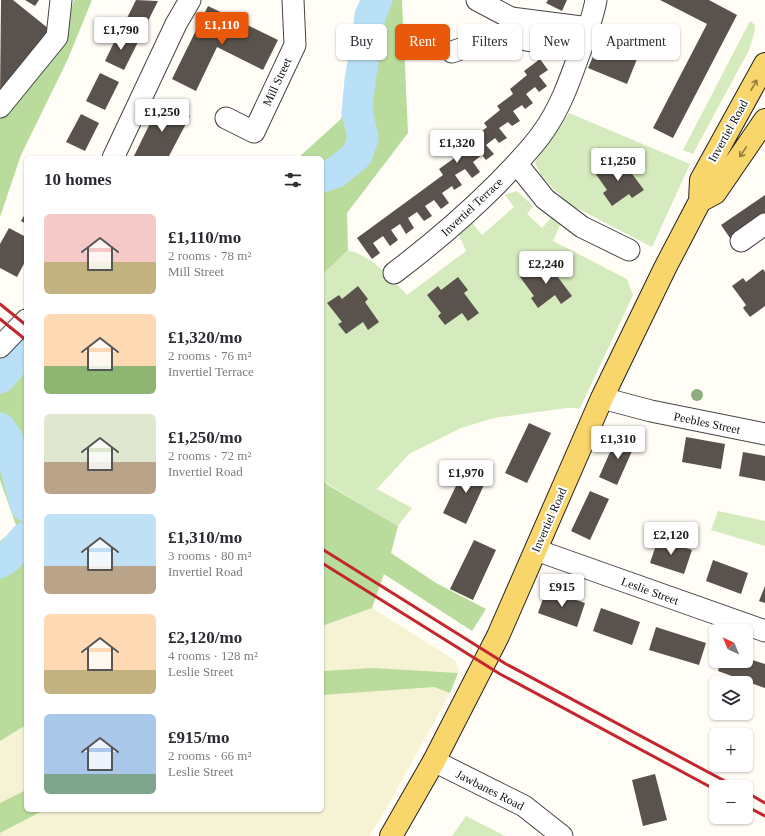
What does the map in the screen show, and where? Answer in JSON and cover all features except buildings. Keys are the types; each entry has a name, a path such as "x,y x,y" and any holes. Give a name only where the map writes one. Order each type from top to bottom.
{"main road":[{"name":"Invertiel Road","path":"391,836 434,762 498,636 602,398 665,268 700,201 701,180 765,64"},
{"name":"Invertiel Road","path":"700,201 716,193 765,120"}],"street":[{"path":"0,107 57,37 61,0"},
{"path":"114,156 176,24 190,0"},
{"name":"Mill Street","path":"226,118 254,132 295,45 294,0"},
{"path":"477,0 511,18 588,28"},
{"name":"Invertiel Terrace","path":"584,39 594,13 596,0"},
{"path":"452,52 500,35 530,41"},
{"name":"Invertiel Terrace","path":"394,273 424,250 472,209 517,164 543,132 572,75 577,60"},
{"path":"517,164 545,199 582,227 629,250"},
{"path":"741,241 765,224"},
{"path":"0,347 24,322"},
{"name":"Peebles Street","path":"602,398 651,411 765,434"},
{"name":"Leslie Street","path":"536,550 765,631"},
{"name":"Jawbanes Road","path":"434,762 524,806 562,836"}],"shaded area":[{"path":"372,608 456,661 459,670 450,693 381,818 369,836 0,836 0,741 24,726 24,812 324,812 324,625"}],"green space":[{"path":"74,0 92,0 67,61 21,155 0,217 0,116 62,39"},
{"path":"365,0 402,0 403,24 395,24 395,60 405,60 408,133 347,213 348,250 324,273 324,156 300,156 341,119 353,60 387,60 387,24 360,24"},
{"path":"750,21 755,25 749,50 693,154 683,150"},
{"path":"569,113 690,164 652,247 569,204 541,176 535,162"},
{"path":"517,191 533,206 527,214 542,228 551,218 560,225 553,241 627,279 633,295 580,408 567,408 494,418 461,428 409,454 377,489 412,508 398,526 324,481 324,273 348,250 365,257 380,268 407,295 466,251 457,230 470,220 482,235 514,207 505,195"},
{"path":"24,344 24,726 0,741 0,541 17,528 0,480 0,371"},
{"path":"324,481 328,485 398,526 391,553 436,583 486,609 472,631 384,574 372,608 324,625"},
{"path":"718,511 765,521 765,546 711,530"},
{"path":"373,668 458,673 450,693 434,687 324,695 324,671"},
{"path":"24,791 24,812 40,812 0,833 0,803"},
{"path":"466,816 505,836 452,836"}],"waterway":[{"path":"324,176 335,173 357,155 363,138 357,112 360,80 370,16 377,0"},
{"path":"0,378 24,349"},
{"path":"0,428 7,438 24,499"},
{"path":"0,563 7,558 24,539"}],"railway":[{"path":"0,304 24,323"},
{"path":"0,319 24,338"},
{"path":"324,550 506,664 723,780"},
{"path":"324,564 500,674 709,786"},
{"path":"753,796 765,803"},
{"path":"753,810 765,816"}]}
